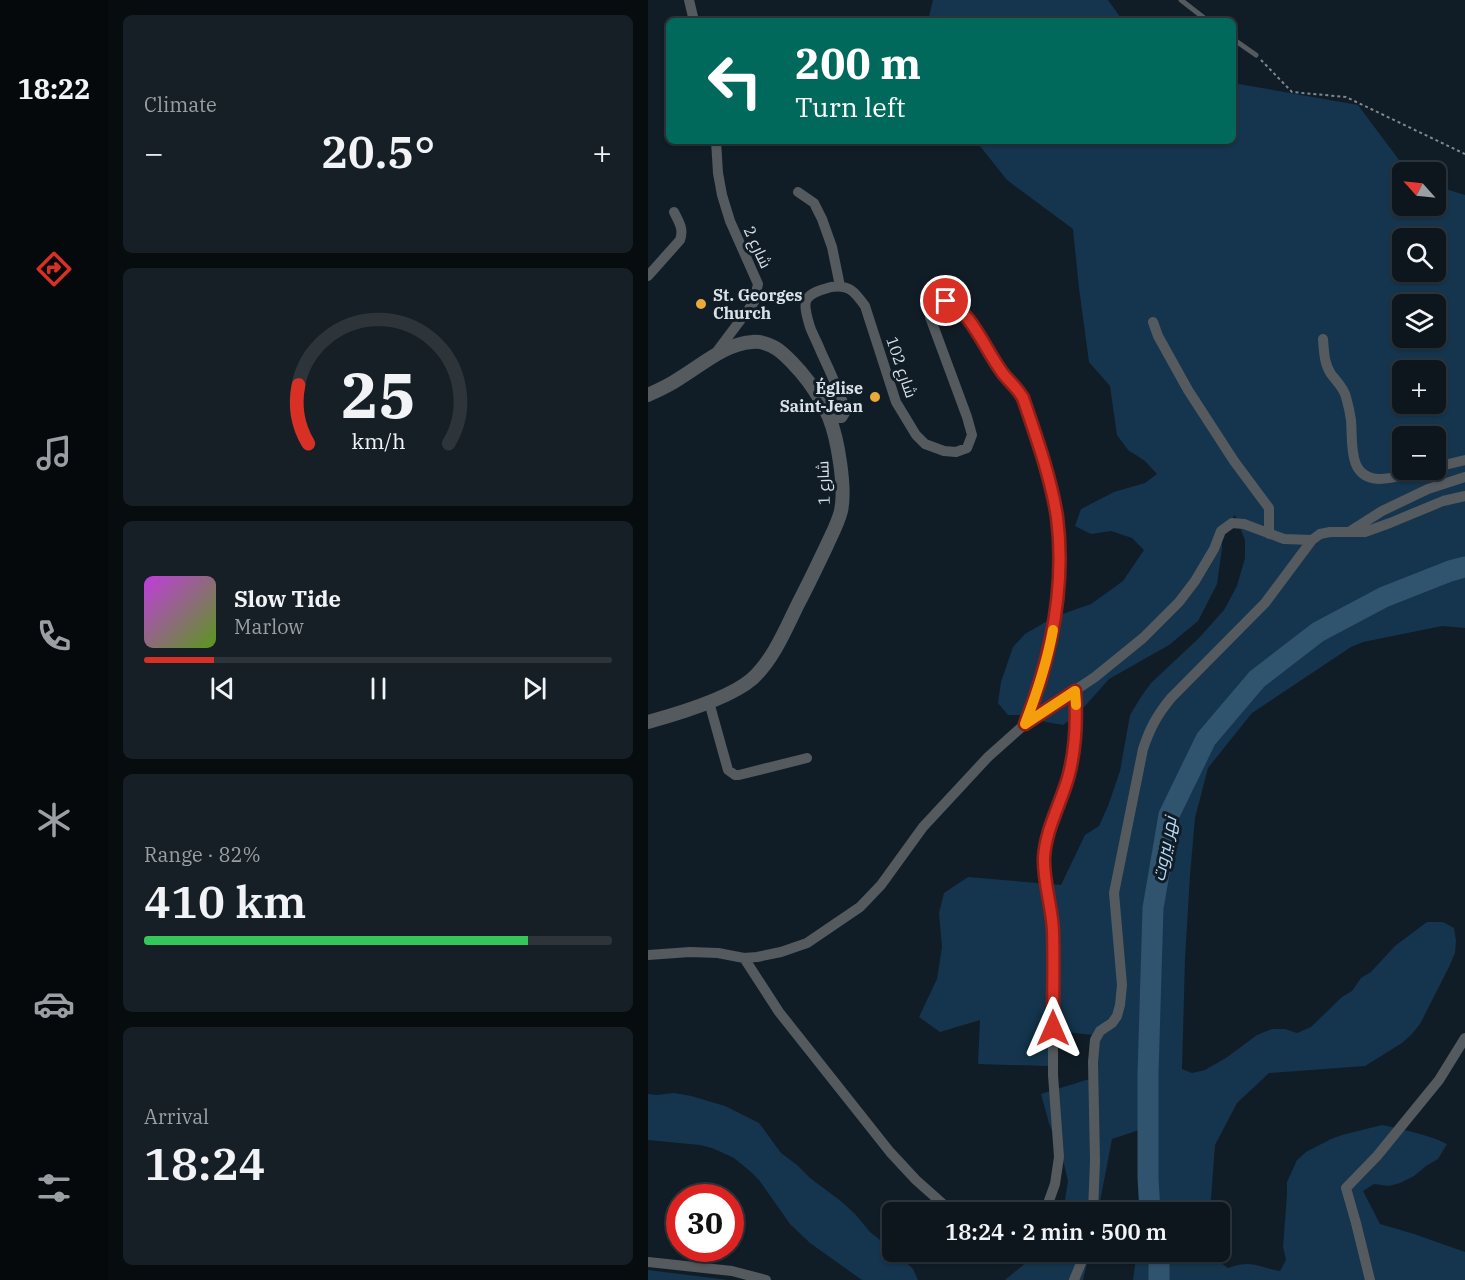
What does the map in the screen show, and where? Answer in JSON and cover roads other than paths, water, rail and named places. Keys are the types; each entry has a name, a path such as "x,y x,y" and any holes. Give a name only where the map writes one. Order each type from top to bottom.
{"street":[{"path":"689,0 693,18"},
{"name":"شارع 2","path":"715,355 754,302 758,284 730,221 722,195 716,144"},
{"path":"798,192 814,202 822,219 832,247 840,286 821,290 810,296 805,304 810,327 845,408 842,418 829,418"},
{"path":"648,276 680,240 682,228 674,212"},
{"name":"شارع 102","path":"840,286 857,295 865,306 896,402 916,435 925,444 944,451 956,452 967,448 972,435 930,317 930,309 938,303 946,301 955,303 976,329 1004,375 1023,398 1053,497 1059,546 1059,582 1048,656 1025,724"},
{"path":"1153,322 1158,336 1188,390 1269,508 1269,534"},
{"path":"1323,339 1324,358 1330,373 1340,384 1346,396 1351,419 1351,448 1355,464 1360,472 1368,477 1377,479 1392,477"},
{"name":"شارع 1","path":"648,395 734,346 751,342 771,345 792,362 810,383 829,418 840,461 842,481 841,510 835,527 772,655 751,680 736,689 709,702 648,722"},
{"path":"1446,465 1465,460"},
{"path":"1349,532 1382,511 1428,489 1465,477"},
{"path":"1093,1202 1095,1040 1100,1031 1112,1023 1117,1016 1122,985 1114,893 1143,749 1157,714 1265,603 1312,540 1320,534 1365,531 1443,501 1465,496"},
{"path":"648,955 690,952 718,953 744,958 781,952 807,943 860,906 880,885 923,827 988,757 1025,724 1095,677 1143,638 1179,602 1195,581 1214,549 1221,531 1232,523 1244,524 1284,539 1312,540"},
{"path":"1049,1202 1055,1184 1059,1156 1053,1075 1053,929 1044,858 1047,833 1072,760 1076,733 1075,691"},
{"path":"709,702 728,770 731,773 739,775 807,758"},
{"path":"744,958 779,1012 890,1152 941,1202"},
{"path":"1370,1280 1346,1188 1377,1156 1439,1080 1465,1038"},
{"path":"648,1262 732,1271 766,1280"},
{"path":"1074,1280 1081,1262"}],"lane":[{"path":"1181,0 1204,18"},
{"path":"1236,41 1256,55"}],"waterway":[{"name":"نهر بيروت","path":"1149,1202 1148,1074 1153,908 1169,815 1206,739 1257,679 1318,632 1384,597 1465,567"},
{"name":"نهر بيروت","path":"1159,1262 1159,1280"}],"place":[{"name":"St. Georges Church","path":"701,304"},
{"name":"Église Saint-Jean","path":"875,397"}]}
